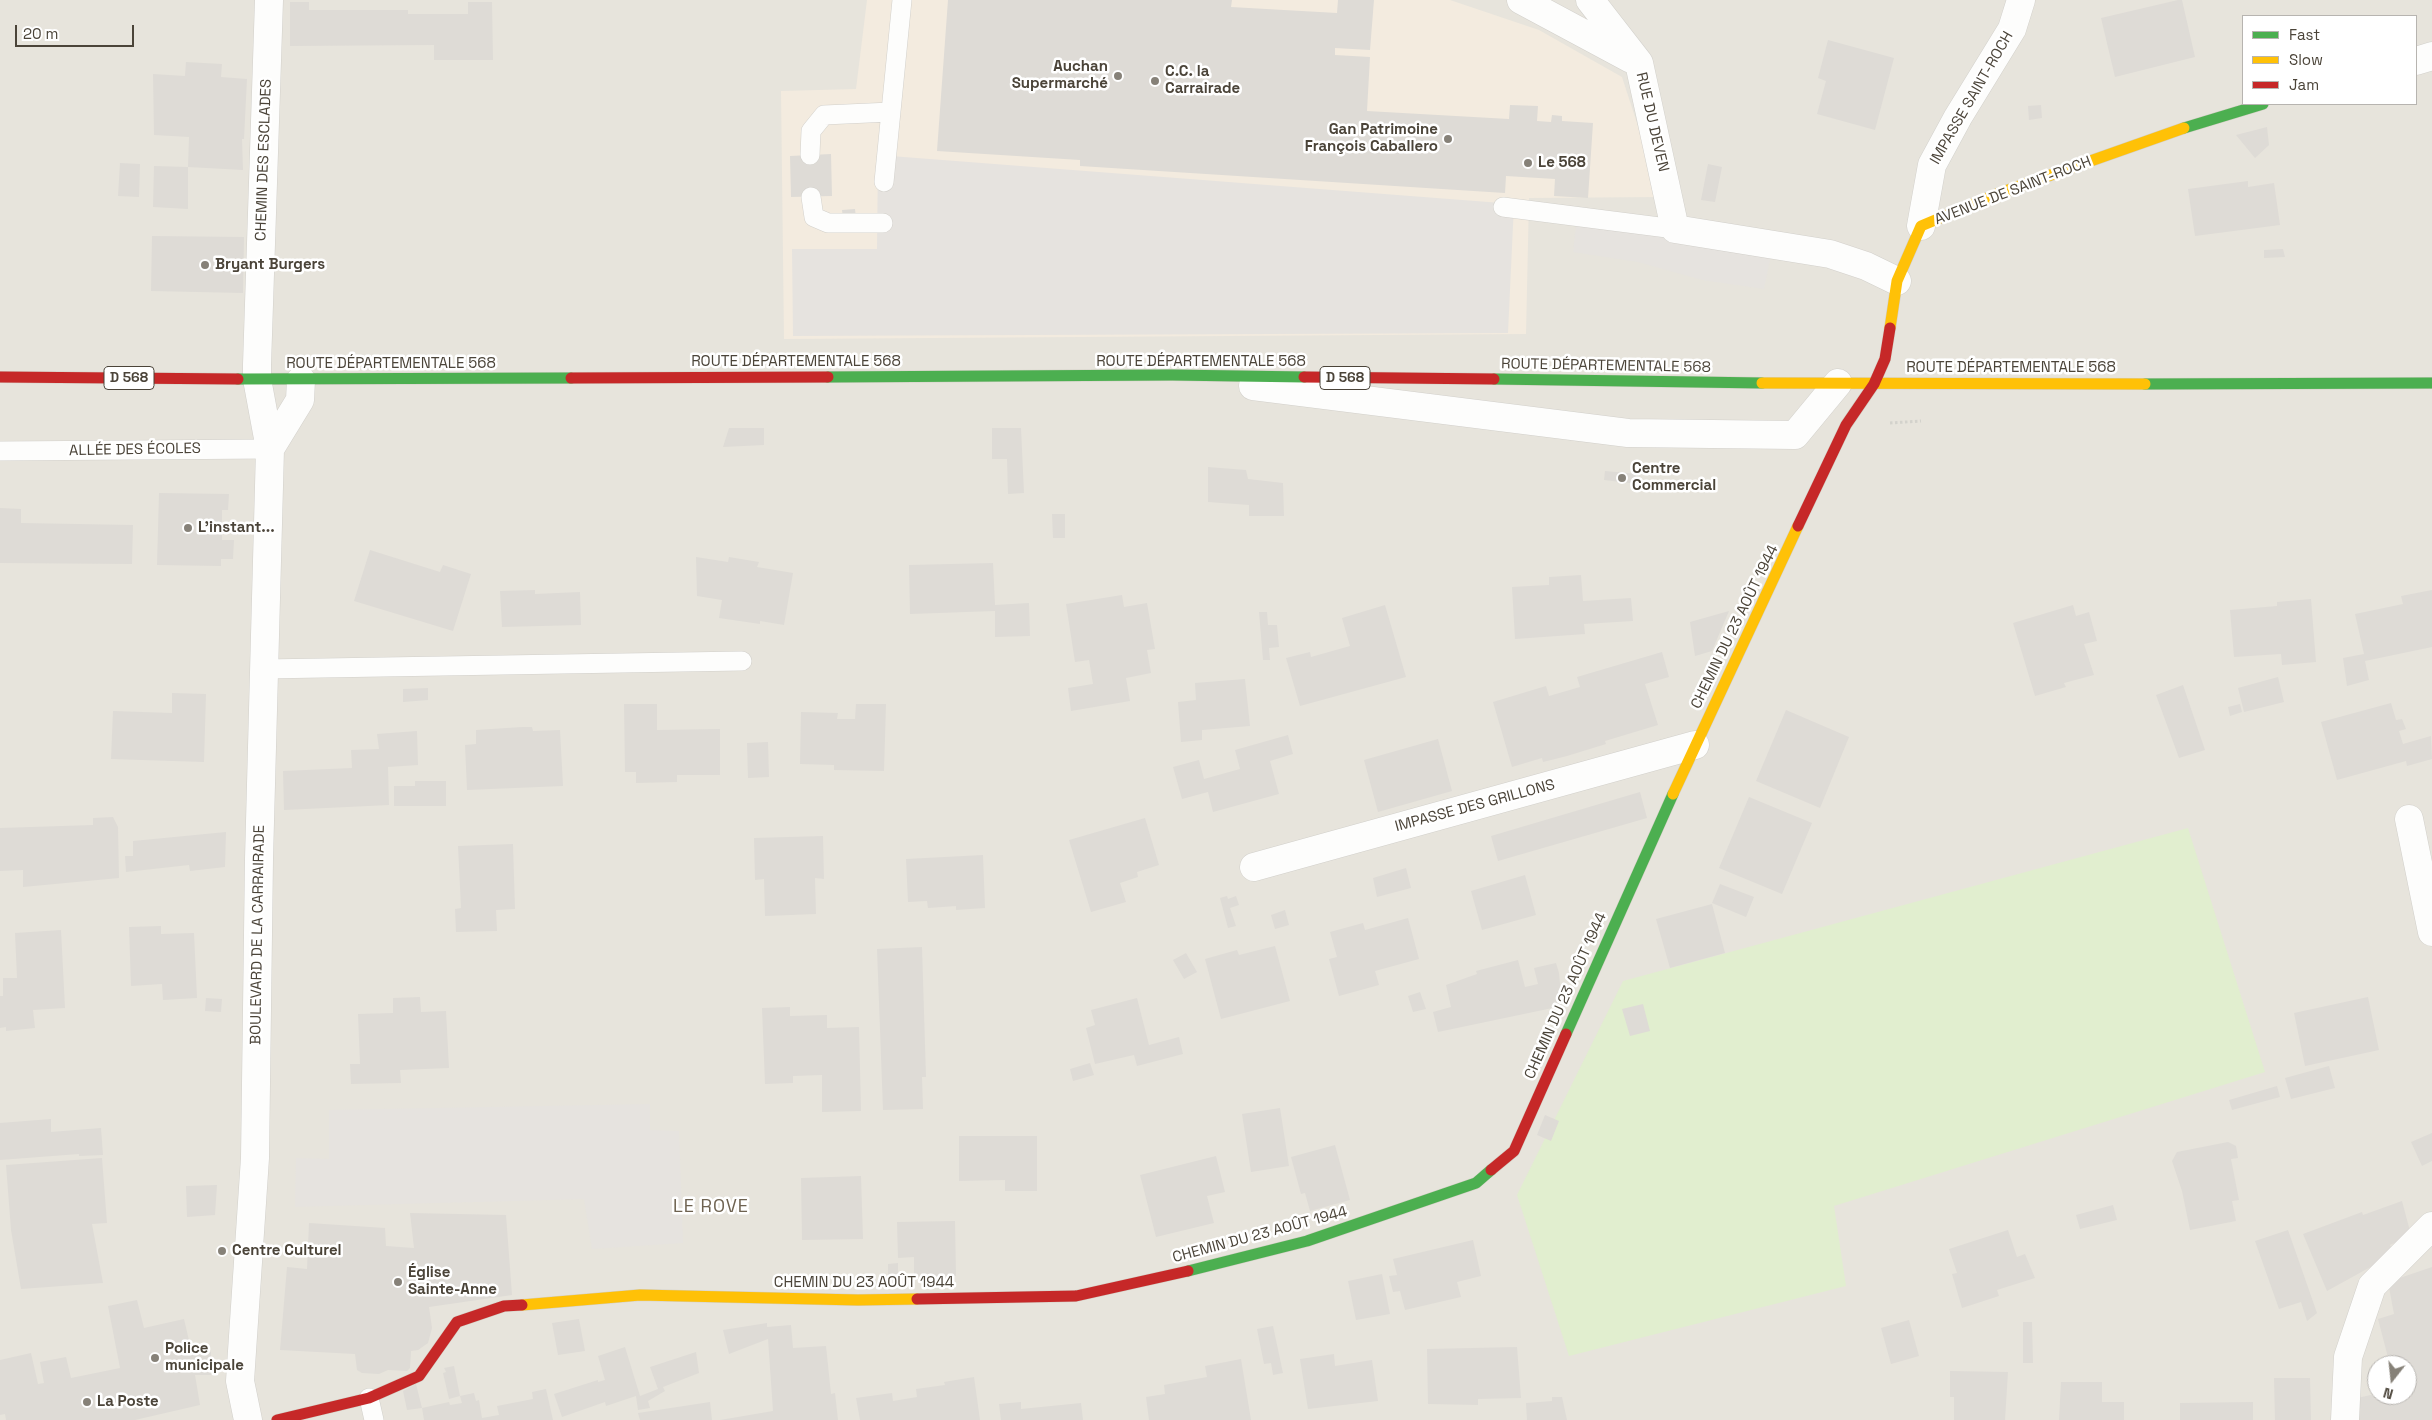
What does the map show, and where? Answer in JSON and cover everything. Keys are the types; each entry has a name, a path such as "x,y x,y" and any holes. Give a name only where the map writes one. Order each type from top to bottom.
{"street":[{"name":"CHEMIN DES ESCLADES","path":"257,379 269,0"},
{"path":"1521,0 1639,63"},
{"name":"RUE DU DEVEN","path":"1590,0 1639,63 1675,229"},
{"name":"IMPASSE SAINT-ROCH","path":"1921,226 1932,165 1958,117 2012,29 2021,0"},
{"path":"2417,60 2432,56"},
{"name":"AVENUE DE SAINT-ROCH","path":"1874,384 1885,359 1897,281 1921,226 1997,194 2211,118 2259,105"},
{"path":"1675,229 1830,254 1866,266 1897,281"},
{"name":"ROUTE DÉPARTEMENTALE 568","path":"0,377 301,380 1172,375 1874,384 2432,383"},
{"path":"1172,375 1628,433 1684,434 1794,435 1838,383"},
{"name":"BOULEVARD DE LA CARRAIRADE","path":"248,1420 240,1381 255,1158 270,449 257,379"},
{"name":"BOULEVARD DE LA CARRAIRADE","path":"270,449 300,400 301,380"},
{"name":"CHEMIN DU 23 AOÛT 1944","path":"277,1420 369,1398 419,1376 458,1322 504,1306 640,1295 858,1300 1076,1296 1150,1280 1307,1241 1476,1183 1514,1151 1695,744 1846,425 1874,384"},
{"name":"IMPASSE DES GRILLONS","path":"1254,866 1695,744"},
{"path":"2409,819 2432,932"},
{"path":"2345,1420 2348,1357 2372,1286 2432,1226"}],"lane":[{"path":"884,182 902,0"},
{"path":"810,154 811,131 824,115 891,112"},
{"path":"811,196 814,216 828,223 884,223"},
{"path":"1503,206 1675,229"},
{"name":"ALLÉE DES ÉCOLES","path":"0,452 270,449"},
{"path":"264,669 742,661"},
{"path":"369,1398 374,1420"}],"shaded area":[{"path":"0,0 2432,0 2432,1420 0,1420"},
{"path":"867,0 1450,0 1539,30 1622,77 1661,197 1529,198 1526,334 784,339 781,91 856,89"},
{"path":"878,155 1514,204 1508,333 793,336 792,249 877,249"},
{"path":"1577,216 1773,245 1764,289 1702,280 1638,262 1573,252"},
{"path":"650,1104 650,1130 679,1131 683,1243 592,1249 584,1199 295,1207 296,1158 329,1159 329,1110"}],"green space":[{"path":"2188,828 2265,1072 1834,1206 1846,1286 1569,1356 1517,1195 1623,981"}],"building":[{"name":"C.C. la Carrairade","path":"948,0 1232,0 1231,7 1337,13 1338,0 1374,0 1370,50 1335,48 1335,55 1370,57 1367,111 1509,119 1510,105 1538,106 1537,121 1551,122 1552,115 1562,116 1562,121 1593,123 1588,198 1554,196 1555,179 1506,176 1505,193 1080,166 1080,160 937,151"},
{"path":"2182,0 2195,57 2115,77 2101,18"},
{"path":"290,2 309,2 309,10 408,10 408,14 468,14 468,2 492,2 493,60 434,60 434,45 290,46"},
{"path":"1828,40 1894,58 1875,130 1817,114 1826,81 1818,78"},
{"path":"186,62 222,64 221,77 247,79 244,139 242,139 243,170 188,167 189,137 154,135 153,74 185,76"},
{"path":"2041,105 2042,118 2029,120 2028,106"},
{"path":"2267,127 2269,145 2255,158 2236,135"},
{"path":"831,154 832,196 791,197 790,156"},
{"path":"120,163 140,164 139,197 118,196"},
{"path":"1708,164 1722,167 1715,202 1701,200"},
{"path":"154,166 188,167 188,209 153,207"},
{"path":"2248,181 2248,187 2274,183 2280,225 2195,236 2188,189"},
{"path":"855,209 856,218 843,219 842,210"},
{"path":"152,236 244,237 243,293 151,291"},
{"path":"2283,249 2285,257 2264,258 2264,250"},
{"path":"729,428 764,428 764,445 723,447"},
{"path":"992,428 1021,428 1024,493 1008,494 1007,459 992,459"},
{"path":"1208,467 1246,470 1248,479 1283,483 1284,516 1249,516 1249,505 1208,502"},
{"path":"1605,471 1638,474 1638,484 1604,480"},
{"path":"159,493 229,494 228,510 222,510 222,540 234,540 233,559 221,559 221,566 157,565"},
{"path":"0,508 21,509 21,523 133,525 132,564 0,563"},
{"path":"1052,514 1065,514 1065,538 1053,538"},
{"path":"370,550 440,572 443,565 471,574 453,631 354,601"},
{"path":"696,557 728,562 729,557 759,562 757,567 793,573 784,625 760,621 760,624 719,618 722,600 697,596"},
{"path":"993,563 995,605 1029,603 1030,636 995,637 995,611 910,614 909,565"},
{"path":"1581,575 1583,601 1631,598 1633,621 1584,624 1585,634 1515,639 1512,587 1549,585 1549,577"},
{"path":"535,590 535,594 580,592 581,625 502,627 500,591"},
{"path":"2432,590 2432,647 2365,661 2369,680 2347,686 2343,658 2364,654 2355,614 2403,604 2401,596"},
{"path":"1122,595 1124,607 1147,603 1155,649 1147,650 1151,673 1126,678 1130,701 1071,711 1068,688 1093,684 1089,660 1075,662 1066,604"},
{"path":"2311,599 2316,662 2282,665 2281,654 2234,657 2230,610 2277,606 2277,602"},
{"path":"1385,605 1406,677 1300,706 1286,658 1310,652 1311,657 1350,646 1342,618"},
{"path":"2073,605 2076,616 2089,612 2097,641 2084,644 2094,675 2064,683 2066,687 2035,696 2013,623"},
{"path":"1729,611 1712,651 1695,656 1690,622"},
{"path":"1259,612 1267,612 1268,625 1277,625 1279,647 1269,648 1270,660 1263,660"},
{"path":"1662,652 1669,677 1645,684 1658,725 1605,741 1606,744 1567,756 1543,762 1542,758 1512,767 1493,702 1546,686 1549,696 1580,687 1577,677"},
{"path":"2278,677 2284,702 2244,712 2238,688"},
{"path":"1245,679 1250,726 1202,730 1202,740 1181,742 1178,702 1196,700 1195,683"},
{"path":"2183,685 2205,750 2179,758 2156,695"},
{"path":"428,688 428,700 403,702 403,689"},
{"path":"172,693 206,694 204,762 111,759 113,711 172,713"},
{"path":"2391,703 2396,720 2402,719 2406,729 2399,731 2403,744 2431,736 2432,759 2407,766 2406,761 2337,780 2321,722"},
{"path":"624,704 657,704 657,730 720,729 720,775 677,775 677,782 636,783 636,772 625,772"},
{"path":"856,704 886,704 884,771 834,770 834,765 800,764 801,712 838,713 837,719 855,719"},
{"path":"2240,704 2242,712 2230,716 2228,707"},
{"path":"1786,710 1849,737 1820,808 1756,781"},
{"path":"532,727 533,731 560,730 563,786 467,790 465,745 476,744 476,730"},
{"path":"417,731 418,765 388,767 389,805 284,810 283,771 352,768 351,750 379,749 377,734"},
{"path":"1288,735 1293,754 1270,761 1279,794 1213,812 1208,792 1182,799 1173,767 1199,760 1204,779 1240,769 1235,750"},
{"path":"1438,739 1452,791 1378,812 1364,760"},
{"path":"768,742 769,777 748,778 747,743"},
{"path":"415,781 446,781 446,806 394,806 394,786 415,786"},
{"path":"1640,792 1647,818 1498,861 1491,836"},
{"path":"1749,797 1812,823 1782,894 1719,868"},
{"path":"113,817 118,827 119,878 23,887 23,870 0,871 0,828 93,825 93,818"},
{"path":"1145,818 1159,865 1137,872 1138,877 1120,883 1126,902 1091,912 1069,840"},
{"path":"226,832 225,867 190,871 189,865 126,872 125,856 133,856 133,841"},
{"path":"823,836 824,879 815,878 816,914 765,916 764,879 755,880 754,838"},
{"path":"513,844 515,909 496,910 497,931 456,932 455,909 461,908 458,846"},
{"path":"983,855 985,908 956,910 956,906 928,908 927,901 908,902 906,859"},
{"path":"1406,868 1411,888 1377,897 1373,878"},
{"path":"1525,875 1536,915 1482,930 1471,891"},
{"path":"1720,884 1754,897 1746,917 1712,903"},
{"path":"1227,896 1228,899 1236,896 1239,905 1230,908 1236,926 1228,928 1220,898"},
{"path":"1712,904 1725,953 1670,968 1656,919"},
{"path":"1285,910 1289,925 1275,929 1271,915"},
{"path":"1408,918 1419,959 1375,971 1379,985 1339,996 1329,959 1337,957 1330,932 1363,923 1365,930"},
{"path":"161,926 161,934 194,933 197,998 163,1000 162,984 131,986 129,927"},
{"path":"61,930 65,1008 33,1010 35,1028 6,1031 6,1027 0,1028 0,996 3,996 3,978 17,978 15,933"},
{"path":"1275,946 1290,1001 1221,1019 1205,959 1237,950 1239,955"},
{"path":"922,947 926,1077 922,1077 923,1109 883,1110 877,949"},
{"path":"1186,953 1197,972 1184,979 1173,960"},
{"path":"1518,960 1525,987 1538,984 1534,968 1556,963 1559,973 1562,1006 1438,1032 1433,1012 1451,1007 1446,985 1477,974 1476,971"},
{"path":"1420,992 1426,1009 1413,1012 1408,996"},
{"path":"420,997 421,1012 446,1011 449,1068 400,1070 401,1083 351,1084 350,1064 360,1064 358,1014 393,1013 393,998"},
{"path":"2368,997 2379,1050 2305,1066 2294,1013"},
{"path":"206,998 222,999 221,1012 205,1011"},
{"path":"1137,998 1149,1045 1179,1037 1183,1054 1137,1066 1134,1055 1095,1064 1086,1028 1095,1025 1091,1010"},
{"path":"1643,1004 1650,1031 1630,1036 1622,1009"},
{"path":"790,1007 790,1016 827,1015 827,1028 859,1027 861,1111 822,1112 822,1075 793,1076 793,1083 765,1084 762,1008"},
{"path":"1090,1063 1094,1075 1073,1081 1070,1069"},
{"path":"2329,1066 2335,1088 2291,1099 2285,1078"},
{"path":"2277,1086 2280,1097 2232,1110 2229,1100"},
{"path":"1280,1108 1289,1166 1251,1172 1242,1114"},
{"path":"1545,1115 1559,1121 1551,1141 1537,1135"},
{"path":"51,1119 51,1132 101,1128 103,1155 79,1156 79,1154 0,1160 0,1123"},
{"path":"2432,1133 2432,1161 2422,1166 2411,1142"},
{"path":"959,1136 1037,1136 1037,1191 1005,1191 1005,1180 959,1181"},
{"path":"2228,1142 2236,1146 2238,1158 2231,1159 2239,1200 2232,1201 2236,1221 2190,1230 2182,1191 2172,1161 2177,1152"},
{"path":"1335,1145 1350,1200 1310,1211 1305,1193 1301,1194 1291,1157"},
{"path":"1216,1156 1225,1192 1207,1196 1214,1223 1156,1237 1140,1175"},
{"path":"102,1158 107,1223 92,1224 103,1283 21,1289 11,1230 6,1165"},
{"path":"861,1176 863,1239 802,1240 801,1178"},
{"path":"217,1185 215,1215 187,1217 186,1186"},
{"path":"2402,1201 2411,1235 2390,1245 2394,1254 2327,1291 2303,1234 2362,1212 2363,1215"},
{"path":"2113,1205 2117,1220 2080,1229 2076,1215"},
{"name":"Église Sainte-Anne","path":"410,1213 506,1215 512,1295 429,1307 432,1328 428,1343 418,1350 411,1351 410,1368 407,1371 388,1370 379,1374 362,1373 357,1370 355,1354 280,1350 287,1267 307,1269 309,1223 385,1228 386,1246 414,1248"},
{"path":"955,1221 956,1276 914,1277 914,1257 898,1258 897,1222"},
{"path":"2008,1230 2017,1257 2025,1254 2035,1278 1997,1290 1999,1296 1962,1308 1952,1274 1957,1273 1949,1249"},
{"path":"2288,1230 2317,1313 2307,1321 2301,1302 2279,1309 2255,1241"},
{"path":"1473,1240 1481,1276 1457,1282 1461,1297 1405,1310 1400,1291 1393,1292 1389,1276 1397,1275 1393,1259"},
{"path":"898,1263 898,1283 888,1283 888,1264"},
{"path":"2432,1267 2432,1420 2359,1420 2353,1399 2367,1396 2367,1405 2417,1405 2417,1355 2387,1355 2378,1319 2394,1314 2388,1282"},
{"path":"1382,1274 1390,1314 1356,1320 1348,1281"},
{"path":"137,1300 144,1328 184,1319 191,1349 198,1347 211,1352 211,1375 195,1375 200,1405 135,1420 6,1420 5,1414 0,1415 0,1360 31,1353 38,1384 44,1383 40,1362 66,1357 71,1378 120,1368 108,1306"},
{"path":"579,1319 585,1351 558,1355 552,1323"},
{"path":"1909,1320 1919,1356 1891,1364 1881,1328"},
{"path":"2023,1322 2032,1322 2033,1363 2023,1363"},
{"path":"767,1323 767,1327 791,1325 793,1348 826,1346 831,1394 835,1393 838,1420 720,1420 773,1411 768,1339 729,1354 723,1330"},
{"path":"1273,1326 1283,1373 1273,1375 1271,1363 1264,1364 1257,1329"},
{"path":"625,1347 640,1396 658,1389 650,1367 696,1352 699,1373 663,1387 665,1391 648,1401 650,1408 638,1410 636,1396 606,1406 605,1402 562,1417 554,1394 598,1380 598,1382 605,1380 598,1356"},
{"path":"1517,1347 1521,1398 1478,1399 1478,1405 1428,1404 1427,1349"},
{"path":"1334,1354 1335,1366 1372,1360 1378,1401 1308,1409 1300,1359"},
{"path":"1241,1359 1251,1420 1149,1420 1146,1397 1165,1394 1164,1385 1207,1377 1205,1366"},
{"path":"454,1366 460,1396 449,1399 443,1373 446,1372 444,1368"},
{"path":"1950,1371 2008,1372 2005,1420 1954,1420 1954,1397 1950,1397"},
{"path":"974,1377 980,1420 860,1420 856,1398 892,1393 893,1401 917,1397 916,1389 945,1385 944,1382"},
{"path":"2274,1378 2310,1378 2311,1420 2275,1420"},
{"path":"2061,1382 2102,1382 2102,1402 2124,1402 2124,1420 2059,1420"},
{"path":"416,1384 422,1408 407,1410 403,1391"},
{"path":"546,1389 553,1420 424,1420 422,1408 449,1402 450,1405 462,1403 460,1396 474,1393 476,1401 479,1400 482,1418 499,1415 497,1406 533,1399 532,1392"},
{"path":"1552,1397 1562,1397 1567,1420 1527,1420 1526,1403 1552,1401"},
{"path":"710,1402 712,1420 640,1420 638,1413"},
{"path":"1021,1402 1021,1409 1081,1403 1083,1420 1001,1420 999,1404"},
{"path":"2253,1402 2253,1420 2180,1420 2180,1403"}],"traffic: fast":[{"path":"2184,128 2260,105"},
{"path":"828,377 1172,375 1304,377"},
{"path":"238,379 571,378"},
{"path":"1494,379 1762,383"},
{"path":"2145,384 2432,383"},
{"path":"1566,1034 1673,794"},
{"path":"1188,1271 1307,1241 1476,1183 1491,1170"}],"traffic: slow":[{"path":"1890,328 1897,281 1921,226 1997,194 2184,128"},
{"path":"1762,383 2145,384"},
{"path":"1673,794 1798,526"},
{"path":"522,1305 640,1295 858,1300 917,1299"}],"traffic: jam":[{"path":"1798,526 1846,425 1874,384 1885,359 1890,328"},
{"path":"0,377 238,379"},
{"path":"571,378 828,377"},
{"path":"1304,377 1494,379"},
{"path":"1491,1170 1514,1151 1566,1034"},
{"path":"917,1299 1076,1296 1188,1271"},
{"path":"277,1420 369,1398 419,1376 457,1322 504,1306 522,1305"}],"place":[{"name":"Auchan Supermarché","path":"1118,76"},
{"name":"C.C. la Carrairade","path":"1155,81"},
{"name":"Gan Patrimoine François Caballero","path":"1448,139"},
{"name":"Le 568","path":"1528,163"},
{"name":"Bryant Burgers","path":"205,265"},
{"name":"Centre Commercial","path":"1622,478"},
{"name":"L'instant...","path":"188,528"},
{"name":"Centre Culturel","path":"222,1251"},
{"name":"Église Sainte-Anne","path":"398,1282"},
{"name":"Police municipale","path":"155,1358"},
{"name":"La Poste","path":"87,1402"}],"district":[{"name":"LE ROVE","path":"711,1207"}]}
